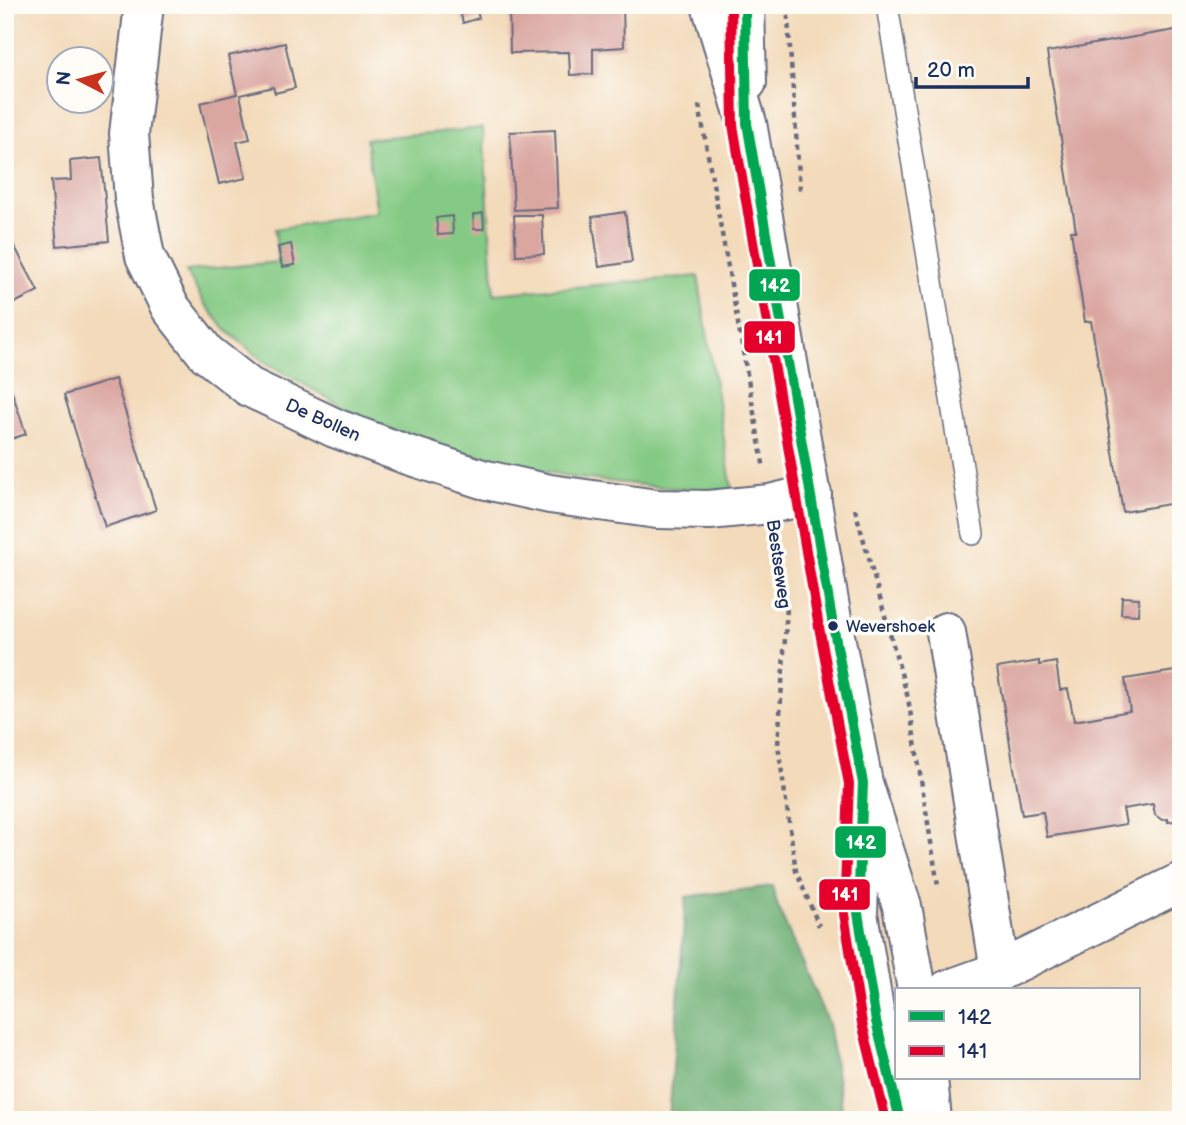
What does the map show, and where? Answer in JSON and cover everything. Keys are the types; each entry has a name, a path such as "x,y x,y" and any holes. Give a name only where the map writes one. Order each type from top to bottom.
{"street":[{"name":"De Bollen","path":"144,5 129,134 134,199 145,256 170,307 206,353 249,387 335,428 405,454 482,479 550,495 656,509 709,510 770,504 812,494"},
{"path":"711,5 747,123 863,783 901,906 917,988"},
{"path":"746,5 747,123"},
{"path":"946,632 1000,971"},
{"path":"863,783 858,914 895,1040"},
{"path":"953,988 1000,971 1181,882"},
{"path":"909,1080 919,1109"}],"lane":[{"path":"887,5 973,534"}],"path":[{"path":"787,5 793,115 802,203"},
{"name":"Bestseweg","path":"697,98 788,607 778,745 796,871 821,932"},
{"path":"852,497 863,546 883,605 908,698 939,887"}],"green space":[{"path":"483,128 494,294 698,276 732,490 690,490 576,478 423,444 361,417 262,360 226,330 204,303 186,271 278,262 275,229 377,212 366,139"},
{"path":"772,886 778,907 828,1023 842,1107 827,1120 669,1120 686,897"}],"building":[{"path":"475,5 479,18 463,23 459,7"},
{"path":"509,5 623,5 624,47 593,49 593,74 570,75 569,52 510,53"},
{"path":"1181,29 1181,502 1123,512 1091,321 1085,322 1071,231 1076,231 1047,52"},
{"path":"285,43 295,88 275,93 273,87 240,95 250,139 237,142 246,178 219,184 200,103 237,94 228,56"},
{"path":"555,130 558,208 514,210 510,132"},
{"path":"101,158 109,241 57,246 51,181 71,180 70,161"},
{"path":"625,212 632,262 599,267 592,217"},
{"path":"483,213 484,229 474,229 473,215"},
{"path":"514,215 542,215 544,254 516,255"},
{"path":"452,216 453,234 438,235 436,218"},
{"path":"5,228 38,291 5,308"},
{"path":"291,244 295,265 282,267 278,247"},
{"path":"5,371 26,434 5,441"},
{"path":"115,379 156,510 105,527 64,395"},
{"path":"1122,597 1139,598 1138,615 1121,614"},
{"path":"1039,661 1039,665 1056,662 1060,690 1068,689 1074,721 1130,711 1125,679 1181,670 1181,799 1178,800 1181,820 1162,820 1155,815 1153,804 1123,809 1126,824 1047,837 1043,812 1022,815 997,668"}],"transit line":[{"name":"141","path":"731,5 733,125 819,627 849,784 844,914 862,1023 886,1120"},
{"name":"142","path":"745,5 747,123 833,625 863,783 858,913 876,1021 900,1120"}],"place":[{"name":"Wevershoek","path":"833,626"}]}
